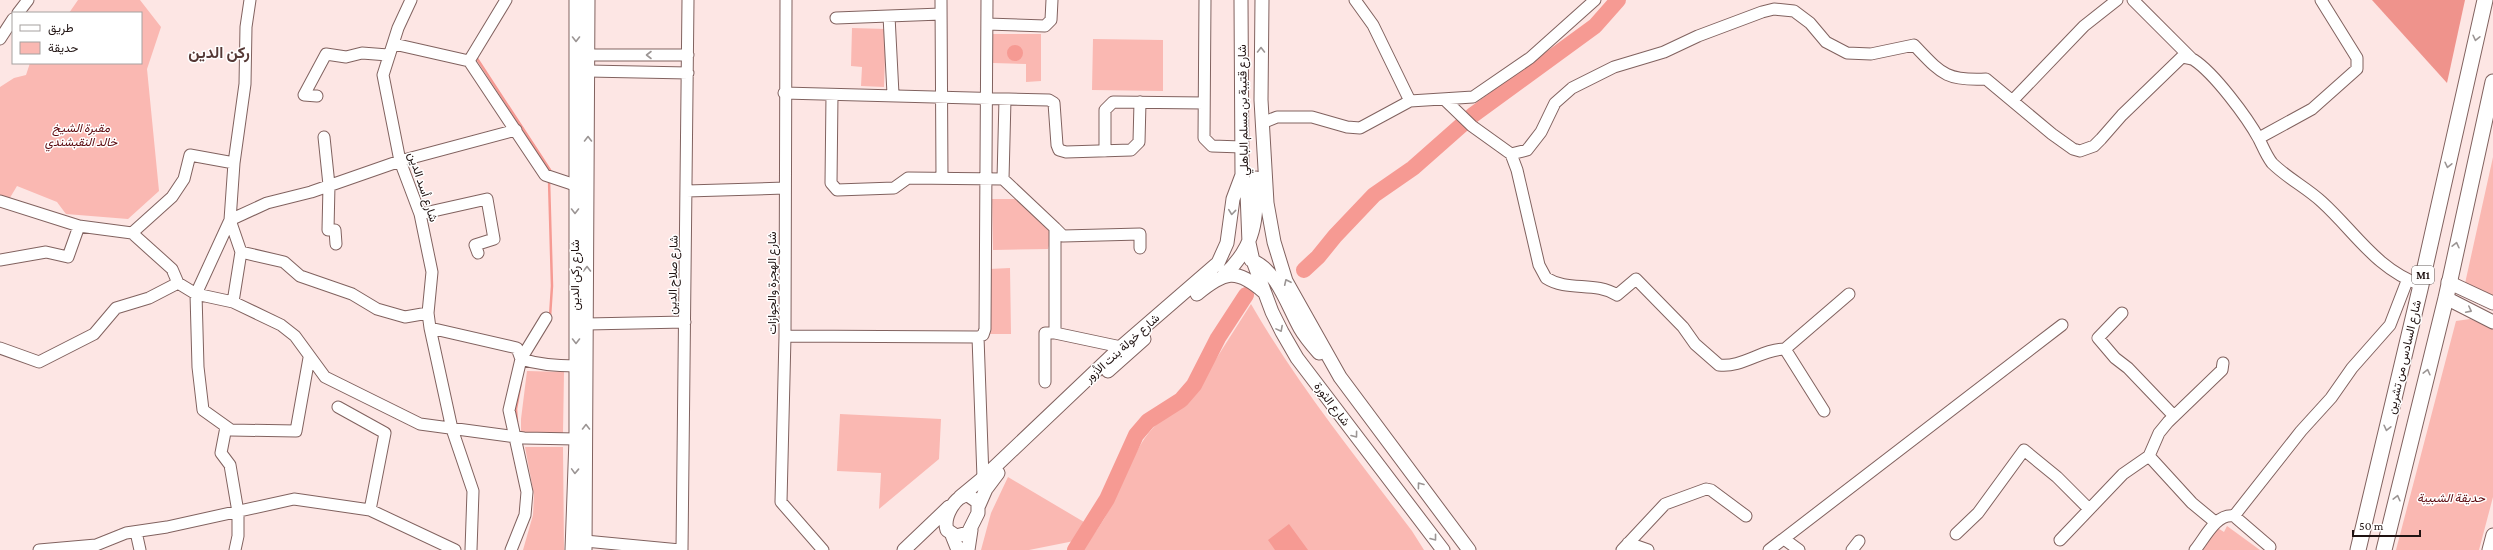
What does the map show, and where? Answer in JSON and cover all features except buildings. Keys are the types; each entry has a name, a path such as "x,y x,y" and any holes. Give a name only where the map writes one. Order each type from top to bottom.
{"highway":[{"name":"شارع السادس من تشرين","path":"2358,550 2414,283 2485,0"},
{"name":"M1","path":"2384,550 2446,298 2448,282 2493,82"}],"main road":[{"name":"شارع ركن الدين","path":"572,550 576,439 576,0"},
{"name":"شارع ركن الدين","path":"585,546 588,0"},
{"name":"شارع قتيبة بن مسلم الباهلي","path":"1241,0 1242,175 1247,193 1249,243"},
{"name":"شارع قتيبة بن مسلم الباهلي","path":"1262,0 1262,124 1267,203 1274,242"},
{"name":"شارع خولة بنت الأزور","path":"979,505 990,483 1000,470 1130,351 1210,283 1223,276 1246,259 1256,216 1256,110 1261,67"},
{"name":"شارع خولة بنت الأزور","path":"904,550 958,498 983,478 1121,347 1218,263 1227,243 1233,199 1242,175"},
{"name":"شارع الثورة","path":"1274,242 1286,281 1340,377 1469,550"},
{"path":"1218,263 1246,259 1271,276 1301,330 1340,377"},
{"name":"شارع الثورة","path":"1246,259 1265,293 1272,312 1297,358 1443,550"},
{"path":"1223,276 1246,278 1265,293"},
{"path":"2448,282 2493,303"},
{"path":"2446,298 2493,322"},
{"path":"958,550 946,524 946,519 958,498 972,496 979,505 971,530 968,550"},
{"path":"920,536 951,534 961,537 971,530"},
{"path":"2489,550 2493,535"}],"street":[{"path":"19,12 28,0"},
{"path":"250,0 246,27 245,84 234,163 230,220 196,294 198,367 203,410 231,430 296,431 309,358"},
{"name":"شارع أسد الدين","path":"411,0 398,28 394,44 388,55 384,75 400,161 420,214 432,272 428,313 430,328 452,429 473,491 471,550"},
{"path":"469,61 505,0"},
{"name":"شارع صلاح الدين","path":"681,550 687,191 688,0"},
{"name":"شارع الهجرة والجوازات","path":"786,0 784,93 785,336 781,502 823,550"},
{"path":"941,0 942,178"},
{"path":"785,336 983,335 985,329 987,0"},
{"path":"986,24 1045,26 1051,20 1052,0"},
{"path":"1205,0 1204,138 1212,146 1242,147"},
{"path":"1355,0 1373,25 1410,101"},
{"path":"1262,124 1278,117 1312,117 1347,127 1360,128 1410,101 1466,99 1481,93 1530,58 1595,0"},
{"path":"2014,100 2084,26 2117,0"},
{"path":"2133,0 2192,59 2217,81 2259,138 2265,153 2280,170 2311,192 2356,240 2414,283 2390,325 2352,368 2331,398 2301,431 2234,516"},
{"path":"2259,138 2312,109 2357,69 2357,58 2321,0"},
{"path":"1512,154 1527,150 1541,132 1555,103 1572,88 1614,67 1664,52 1746,16 1774,9 1794,11 1801,14 1826,42 1847,53 1871,54 1914,45 1936,69 1961,80 1986,79 2073,149 2086,150 2101,140 2174,62 2182,57 2192,59"},
{"path":"836,18 941,14"},
{"path":"889,16 893,94"},
{"path":"0,39 12,21"},
{"path":"394,44 469,61 549,177 575,185"},
{"path":"317,96 304,95 326,54 346,57 362,53 388,55"},
{"path":"588,55 688,55"},
{"path":"588,71 688,73"},
{"path":"784,93 832,95 893,94 941,98 1049,100 1054,103 1057,145 1059,150 1104,151 1132,150 1137,148 1140,142 1140,102"},
{"path":"832,95 831,184 833,188 838,190 894,188 908,178 1004,179 1062,236 1140,234 1140,248"},
{"path":"1004,179 1005,99"},
{"path":"1444,99 1472,126 1512,154 1539,265 1546,278 1566,285 1602,287 1617,295 1636,279 1683,327 1695,344 1719,365 1732,365 1768,350 1785,349 1849,294"},
{"path":"1104,151 1105,110 1108,105 1113,102 1204,103"},
{"path":"230,220 267,203 329,185 400,161 516,130"},
{"path":"324,137 329,185 328,230 335,230 336,244"},
{"path":"132,233 172,197 184,179 190,155 234,163"},
{"path":"687,191 785,188"},
{"path":"420,214 487,199 494,239 475,245 478,253"},
{"path":"0,201 79,226 132,233 172,269 178,283 196,294 233,302 281,325 295,336 309,358 325,377 362,398 420,424 515,437 576,439"},
{"path":"230,220 241,252 233,302"},
{"path":"0,260 46,252 68,257 79,226"},
{"path":"1055,228 1055,334"},
{"path":"241,252 284,262 300,276 352,294 377,309 405,317 428,313"},
{"path":"0,348 39,362 94,334 116,308 149,298 178,283"},
{"path":"2122,313 2098,338 2115,358 2128,368 2174,416"},
{"path":"511,550 525,515 527,492 509,410 525,360 546,318"},
{"path":"587,324 685,322"},
{"path":"1769,550 1790,546 2062,325"},
{"path":"430,328 517,348 525,360 548,366 576,366"},
{"path":"1045,382 1045,333 1121,347"},
{"path":"978,336 983,478"},
{"path":"1785,349 1824,411"},
{"path":"2060,540 2123,474 2149,456 2158,433 2222,370 2223,363"},
{"path":"338,407 386,433 370,510"},
{"path":"226,427 221,453 230,466 238,512 238,536 235,550"},
{"path":"1956,534 1978,513 2024,450 2057,477 2089,508"},
{"path":"2149,456 2192,503 2215,522"},
{"path":"1625,547 1665,504 1706,490 1711,490 1746,516"},
{"path":"39,550 96,545 126,533 238,512 294,499 370,510 455,550"},
{"path":"2195,550 2215,522 2229,515 2234,516 2270,547"},
{"path":"136,532 140,550"},
{"path":"1852,550 1859,541"},
{"path":"585,546 681,550"},
{"path":"1625,547 1648,550"}],"green space":[{"name":"مقبرة الشيخ خالد النقبشندي","path":"78,0 140,0 161,27 147,69 159,191 128,219 66,214 57,202 17,186 5,206 0,203 0,87 14,78 26,75 30,64 142,64 142,12 70,12"},
{"path":"852,28 886,29 884,87 861,86 862,67 851,66"},
{"path":"992,34 1041,34 1041,81 1026,82 1026,64 993,63"},
{"path":"1093,39 1163,40 1163,91 1092,90"},
{"path":"2493,157 2493,298 2464,288"},
{"path":"992,199 1018,199 1052,234 1048,249 993,250"},
{"path":"1010,268 1011,334 990,334 989,269"},
{"path":"1251,304 1307,391 1412,531 1424,550 1083,550 1100,526 1134,458 1149,433 1159,422 1171,413 1186,406"},
{"name":"حديقة الشبيبة","path":"2470,319 2493,328 2493,497 2479,550 2396,550 2456,321"},
{"path":"527,371 564,372 563,433 521,433 521,419"},
{"path":"840,414 941,419 939,459 879,509 881,473 837,471"},
{"path":"525,447 563,447 564,550 523,550 533,515 534,495"},
{"path":"1008,477 1084,522 1074,541 1029,550 981,550 991,513"},
{"path":"2227,526 2260,550 2197,550 2216,527 2224,532"}],"shaded area":[{"path":"2372,0 2465,0 2447,83"},
{"path":"1015,45 1021,47 1023,53 1021,59 1015,61 1009,59 1007,53 1009,47"},
{"path":"1289,524 1308,550 1275,550 1268,540"}],"waterway":[{"path":"1304,270 1318,257 1335,236 1374,195 1413,168 1473,115 1595,26 1618,0"},
{"path":"476,57 550,170 550,173"},
{"path":"549,180 552,286 550,317"},
{"path":"1075,550 1107,499 1136,435 1148,421 1181,400 1194,385 1218,338 1246,295"},
{"path":"517,422 516,409 521,382"}],"district":[{"name":"ركن الدين","path":"219,52"}]}
